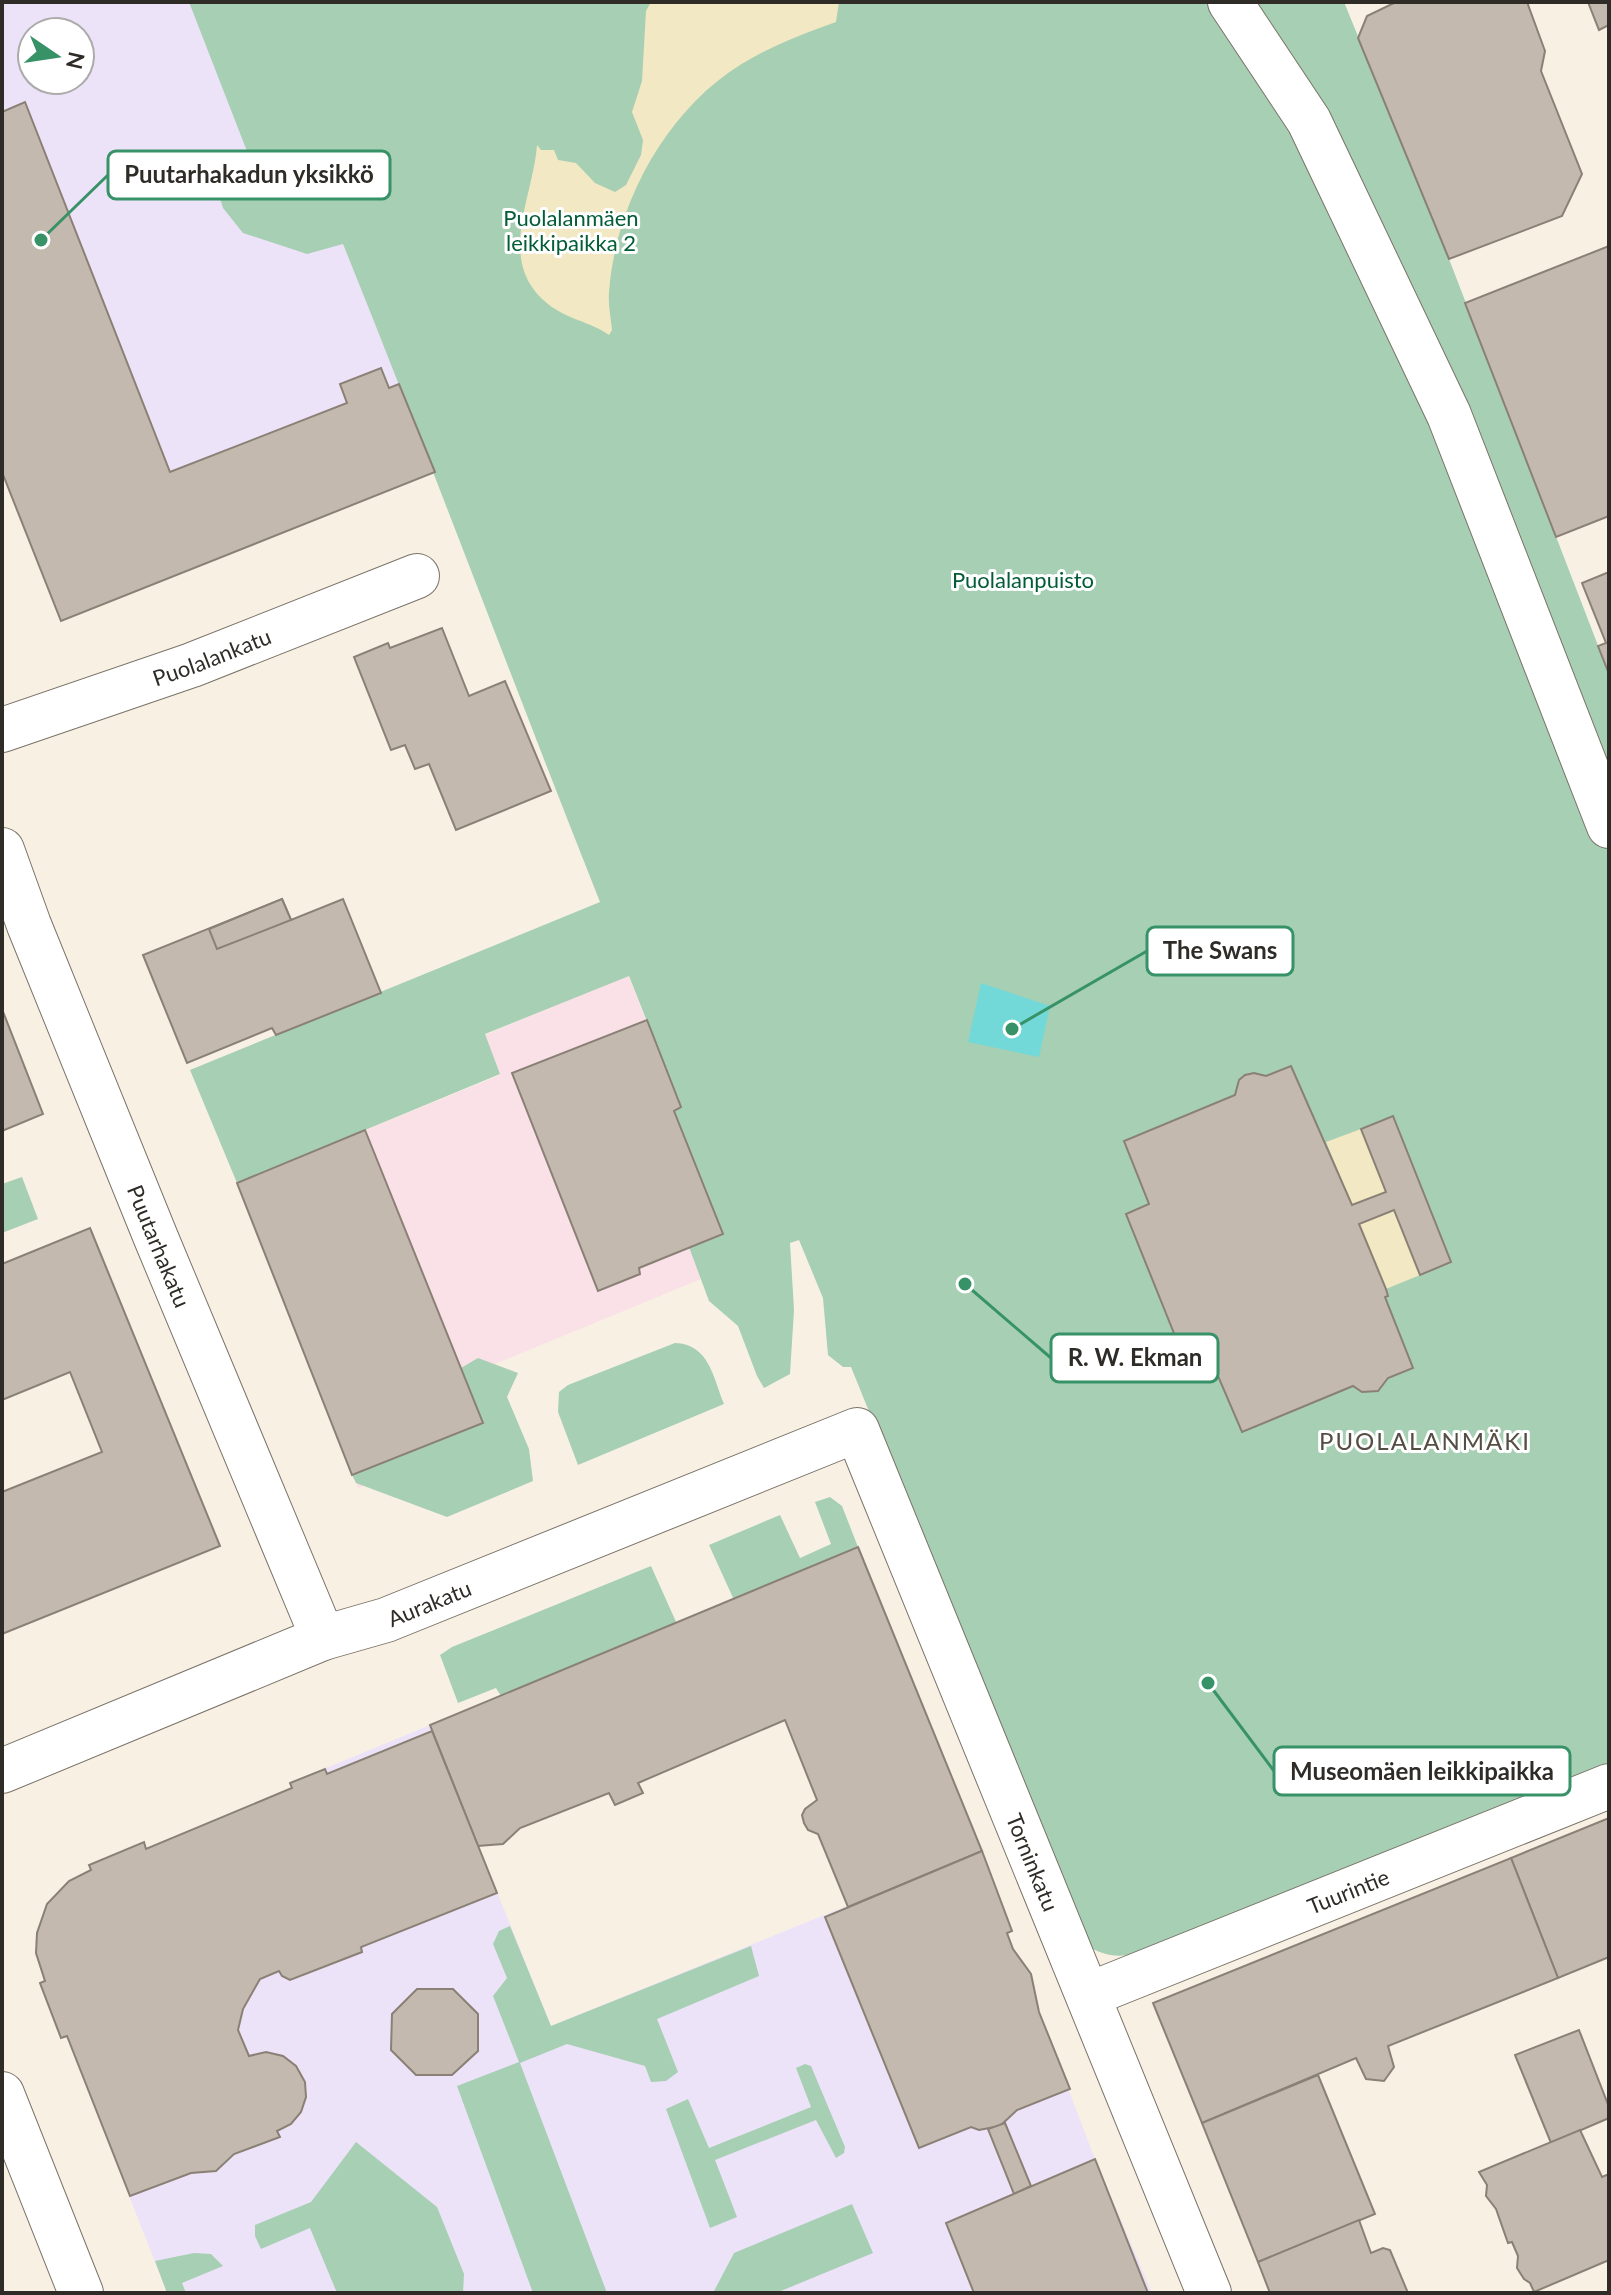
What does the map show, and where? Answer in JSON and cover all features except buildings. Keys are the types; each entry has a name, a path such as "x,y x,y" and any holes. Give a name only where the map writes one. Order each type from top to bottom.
{"street":[{"path":"1230,2 1309,121 1449,415 1609,826"},
{"name":"Puolalankatu","path":"2,730 192,665 417,576"},
{"name":"Puutarhakatu","path":"2,850 29,925 139,1196 323,1638"},
{"name":"Aurakatu","path":"2,1771 323,1638 386,1620 857,1430"},
{"name":"Torninkatu","path":"857,1430 1209,2293"},
{"name":"Tuurintie","path":"1088,1995 1609,1786"},
{"path":"2,2094 81,2293"}],"shaded area":[{"path":"2,2 246,2 435,472 61,621 2,472"},
{"path":"628,975 742,1262 466,1376 488,1432 358,1488 237,1183 500,1075 485,1035"},
{"path":"430,1725 551,2026 982,1851 1012,1931 1007,1934 1013,1949 1031,1974 1039,2012 1095,2159 1152,2293 167,2293 67,2037 61,2038 40,1983 44,1981 36,1953 37,1933 47,1904 69,1881 91,1870 89,1865 144,1842 146,1848 291,1788 290,1783"}],"green space":[{"name":"Puolalanpuisto","path":"189,2 1344,2 1449,259 1609,674 1609,1762 1135,1954 1108,1955 1097,1951 1085,1944 851,1367 843,1367 828,1355 823,1298 799,1240 790,1243 794,1310 790,1374 764,1388 738,1326 709,1301 689,1247 674,1111 681,1107 629,976 485,1034 500,1074 237,1183 190,1070 600,902 343,244 307,254 243,233 223,208 213,175 250,159"},
{"path":"22,1177 38,1219 2,1233 2,1184"},
{"path":"675,1343 695,1349 703,1356 724,1404 578,1465 558,1412 559,1392 568,1385"},
{"path":"478,1358 518,1373 507,1397 529,1449 533,1481 447,1517 356,1483 352,1475 482,1423 461,1368"},
{"path":"830,1497 842,1506 858,1547 734,1600 709,1545 780,1515 800,1558 831,1544 815,1502"},
{"path":"651,1566 677,1624 501,1696 496,1688 458,1703 440,1655 452,1647"},
{"path":"510,1926 551,2026 751,1946 759,1976 657,2019 678,2072 666,2081 651,2082 645,2066 567,2044 520,2063 607,2293 533,2293 457,2086 519,2062 493,1996 507,1978 493,1944 499,1931"},
{"path":"805,2064 811,2066 845,2147 844,2153 836,2158 816,2120 715,2160 737,2217 710,2228 666,2109 688,2099 709,2148 811,2107 796,2068"},
{"path":"356,2142 437,2207 464,2274 463,2293 337,2293 310,2228 261,2249 255,2236 255,2225 311,2202"},
{"path":"852,2204 873,2253 776,2293 713,2293 734,2253"},
{"path":"194,2253 211,2254 223,2266 182,2283 186,2293 167,2293 155,2261"}],"sand":[{"path":"651,2 839,2 836,22 787,41 740,65 689,108 667,135 633,195 621,227 609,293 612,330 609,335 555,309 532,287 523,269 521,229 537,145 541,150 554,150 558,160 576,163 595,183 615,192 626,185 641,155 643,140 632,112 642,81 646,11"},
{"path":"1361,1129 1386,1192 1352,1205 1326,1142"},
{"path":"1394,1210 1420,1275 1386,1289 1359,1224"}],"water":[{"path":"981,983 1050,1006 1039,1057 968,1042"}],"place":[{"name":"Puutarhakadun yksikkö","path":"41,240"},
{"name":"The Swans","path":"1012,1029"},
{"name":"R. W. Ekman","path":"965,1284"},
{"name":"Museomäen leikkipaikka","path":"1208,1683"}],"district":[{"name":"PUOLALANMÄKI","path":"1425,1440"}],"park label":[{"name":"Puolalanmäen leikkipaikka 2","path":"571,230"}]}
